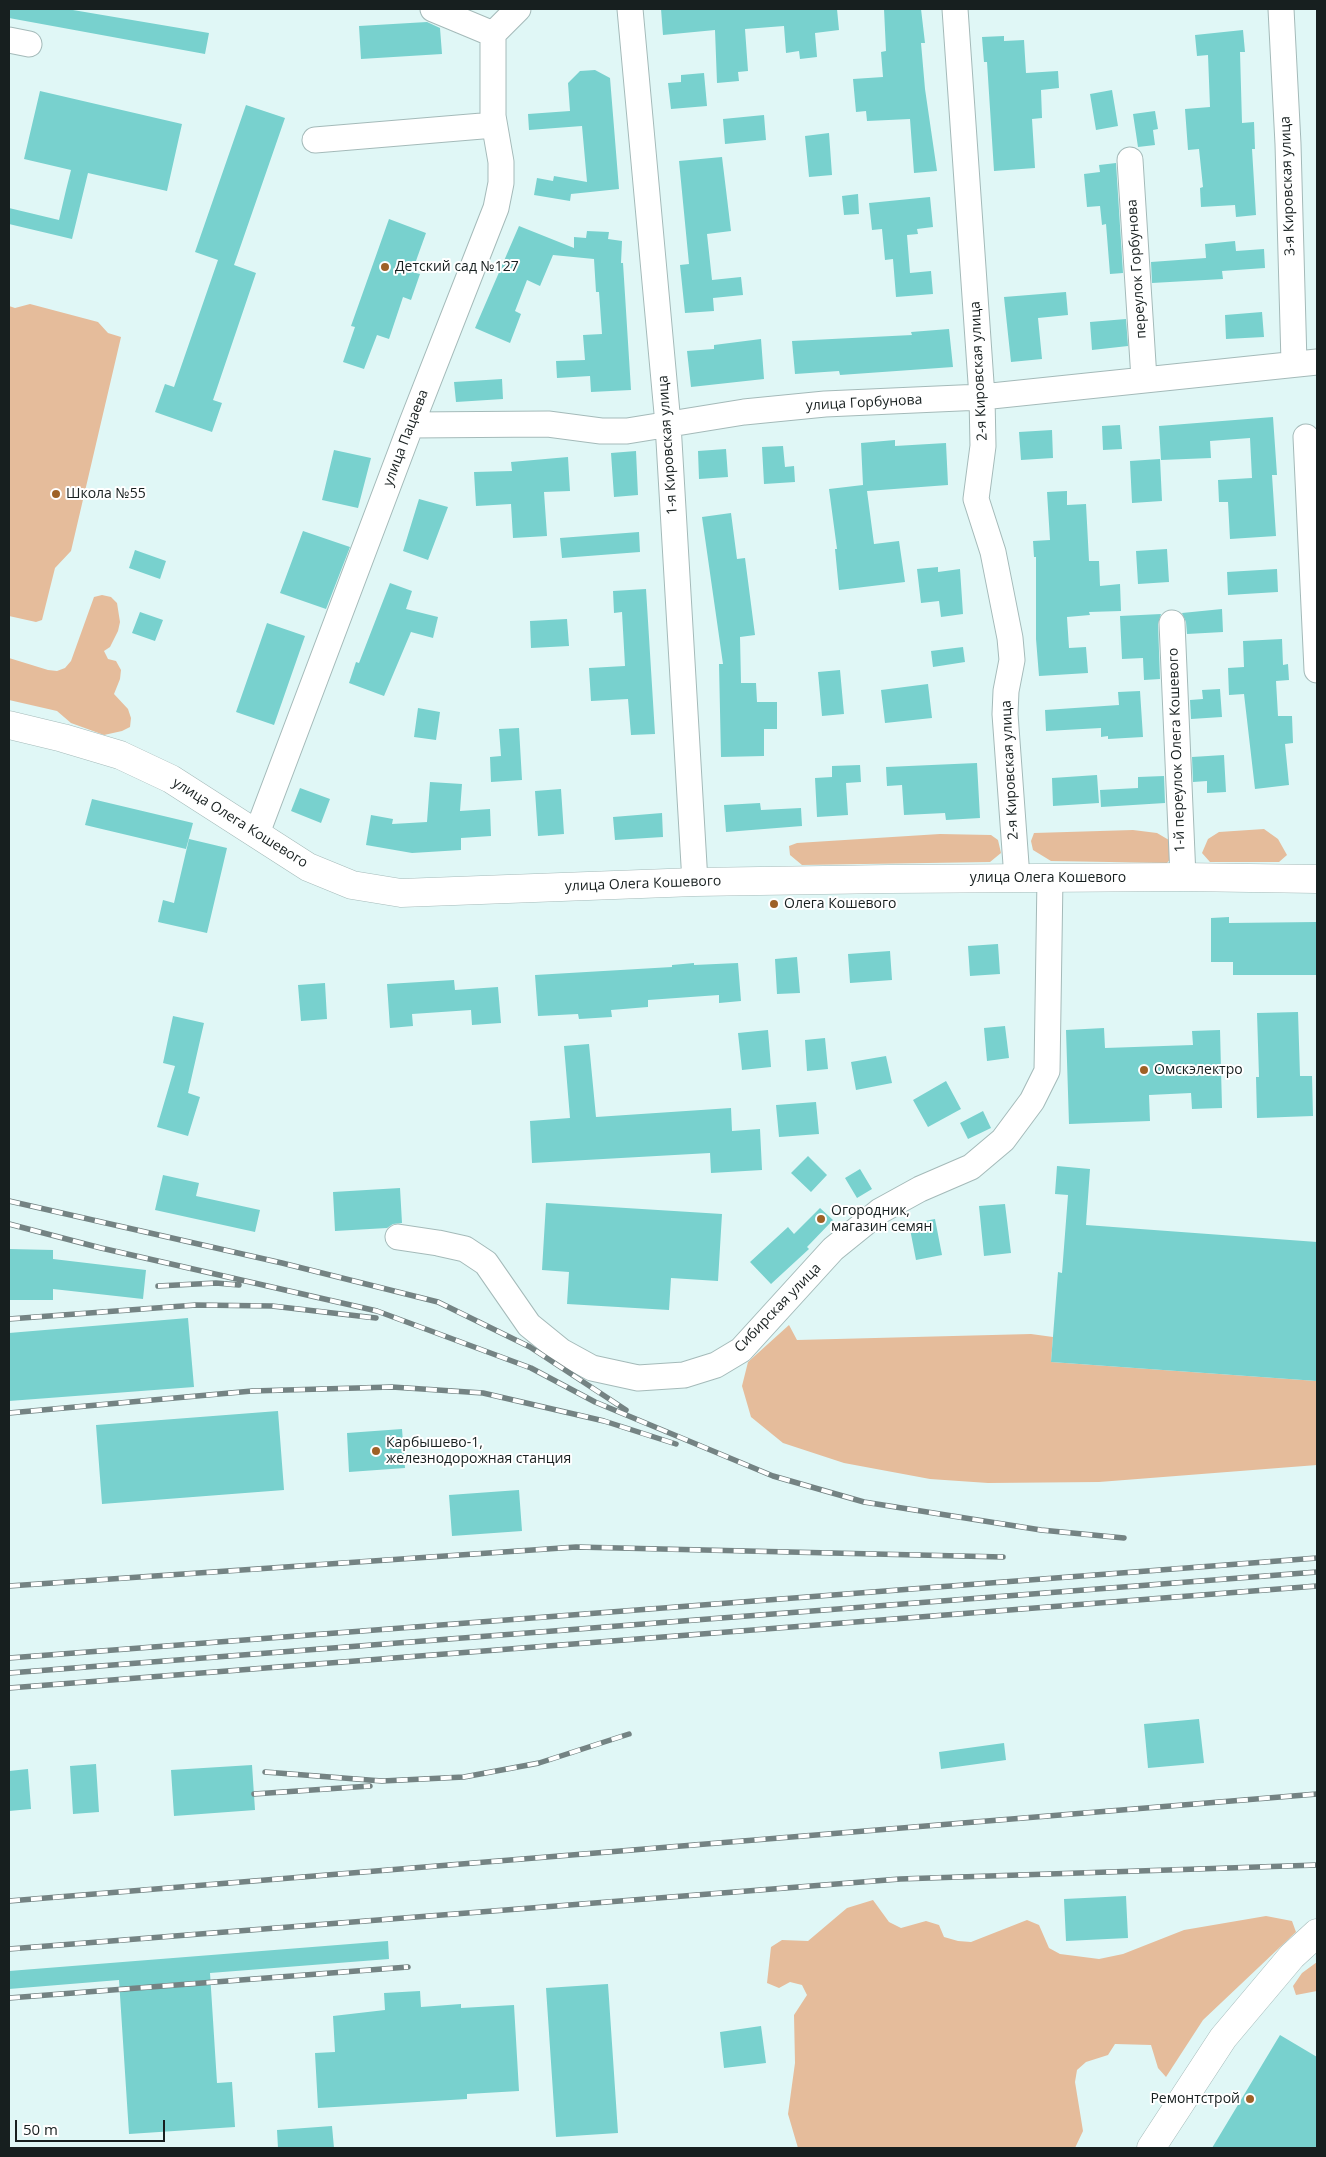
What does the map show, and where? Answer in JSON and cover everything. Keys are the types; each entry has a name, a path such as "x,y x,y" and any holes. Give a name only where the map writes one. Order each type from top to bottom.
{"main road":[{"name":"улица Олега Кошевого","path":"9,725 63,738 120,756 171,779 308,867 352,885 401,893 695,882 1183,877 1317,879"},
{"path":"1151,2148 1223,2038 1292,1956 1317,1933"}],"street":[{"path":"433,9 493,34 518,9"},
{"name":"1-я Кировская улица","path":"630,9 668,424 695,882"},
{"name":"2-я Кировская улица","path":"955,9 982,397 983,446 976,499 993,552 1010,638 1012,660 1006,691 1005,714 1017,878"},
{"name":"3-я Кировская улица","path":"1281,9 1288,144 1305,363"},
{"name":"улица Пацаева","path":"257,833 411,425 496,208 501,183 501,162 494,125 492,90 493,34"},
{"path":"315,140 494,125"},
{"name":"переулок Горбунова","path":"1130,160 1144,379"},
{"name":"улица Горбунова","path":"411,425 548,424 601,432 627,431 744,412 825,404 982,397 1305,363"},
{"path":"1306,437 1317,670"},
{"name":"1-й переулок Олега Кошевого","path":"1172,623 1183,877"},
{"name":"Сибирская улица","path":"398,1237 464,1249 486,1263 529,1325 561,1351 592,1368 638,1378 684,1375 716,1365 741,1350 834,1249 880,1212 920,1189 971,1167 1003,1140 1032,1101 1047,1071 1050,878"}],"shaded area":[{"path":"30,304 98,322 108,333 121,337 71,551 55,568 42,620 36,622 9,616 9,306 15,308"},
{"path":"102,595 111,597 117,603 120,622 118,631 110,647 104,651 108,659 116,661 121,670 120,679 114,694 128,709 131,718 130,727 104,735 71,723 57,711 9,700 9,658 48,670 57,671 65,668 71,661 94,597"},
{"path":"1264,829 1278,839 1287,855 1279,862 1210,862 1202,853 1208,839 1219,832"},
{"path":"1133,830 1157,833 1174,843 1175,853 1167,863 1051,861 1033,850 1031,841 1034,833"},
{"path":"940,834 991,835 998,840 1001,853 990,862 802,865 790,855 789,846 797,843"},
{"path":"789,1325 797,1340 1031,1334 1053,1337 1051,1362 1317,1381 1317,1465 1099,1482 988,1483 930,1479 844,1463 783,1443 751,1417 742,1386 748,1362"},
{"path":"873,1900 889,1922 901,1928 926,1921 939,1925 944,1937 971,1942 1027,1920 1039,1925 1049,1948 1060,1954 1099,1959 1123,1954 1184,1930 1266,1916 1292,1921 1296,1932 1203,2020 1166,2077 1158,2068 1151,2045 1115,2044 1108,2055 1086,2062 1077,2070 1075,2082 1083,2131 1075,2148 798,2148 788,2114 795,2063 794,2015 807,1995 802,1985 790,1982 779,1988 767,1983 771,1947 782,1940 808,1941 847,1908"},
{"path":"1317,1962 1317,1991 1296,1995 1293,1986 1302,1973"}],"building":[{"path":"9,9 67,9 209,33 205,54 9,18"},
{"path":"661,9 837,9 839,30 815,33 817,57 800,59 799,51 786,53 784,26 745,29 748,71 738,72 739,81 717,83 715,30 663,35"},
{"path":"884,9 921,9 925,43 921,43 925,89 937,171 914,173 910,119 867,121 866,111 856,112 853,79 883,77 881,52 886,51"},
{"path":"427,22 440,28 442,54 361,59 359,26"},
{"path":"1243,30 1245,52 1240,52 1242,123 1254,122 1255,149 1252,149 1256,215 1236,217 1235,205 1201,207 1200,188 1203,187 1199,149 1188,150 1185,109 1210,107 1208,55 1197,56 1195,35"},
{"path":"1004,36 1004,41 1024,40 1026,73 1058,71 1059,88 1041,90 1042,118 1032,119 1035,168 994,171 987,62 984,62 982,37"},
{"path":"595,70 610,78 619,189 571,194 570,201 534,195 537,178 553,181 554,176 587,182 582,126 529,130 528,114 570,111 568,83 580,71"},
{"path":"704,73 707,106 671,109 668,83 681,82 681,75"},
{"path":"1112,90 1118,126 1096,130 1090,94"},
{"path":"40,91 182,124 167,191 88,173 72,239 9,224 9,208 59,220 71,170 24,159"},
{"path":"246,105 285,118 234,265 256,273 213,400 222,403 212,432 155,412 165,384 174,387 218,260 195,252"},
{"path":"1155,111 1158,129 1153,130 1155,145 1138,147 1133,114"},
{"path":"764,115 766,140 725,144 723,119"},
{"path":"829,133 832,175 809,177 805,136"},
{"path":"722,157 731,231 707,234 712,280 741,277 743,295 713,298 714,311 685,313 680,265 689,264 679,161"},
{"path":"1116,163 1123,273 1110,274 1106,224 1102,225 1100,206 1087,207 1084,174 1100,172 1099,165"},
{"path":"858,194 859,214 844,215 842,196"},
{"path":"930,197 933,227 917,229 918,234 907,235 910,273 931,271 933,294 896,297 893,259 885,260 882,229 872,230 869,203"},
{"path":"389,219 426,233 412,272 420,274 411,300 403,297 389,339 377,335 364,369 343,362 355,327 351,326"},
{"path":"519,226 574,248 574,237 586,238 587,231 609,232 608,239 622,241 621,263 623,263 631,390 591,392 590,376 557,378 556,361 585,360 583,335 602,334 599,292 596,292 594,259 553,255 540,286 527,280 515,311 521,314 510,343 475,328"},
{"path":"1235,241 1236,251 1264,249 1265,268 1222,271 1223,279 1152,283 1151,262 1206,258 1205,244"},
{"path":"1066,292 1068,315 1038,318 1042,359 1011,362 1004,297"},
{"path":"1262,312 1264,337 1226,339 1225,315"},
{"path":"1126,319 1128,346 1092,350 1090,322"},
{"path":"949,329 953,367 840,375 839,371 795,374 792,341 912,335 911,332"},
{"path":"761,339 764,379 691,387 687,351 714,349 714,345"},
{"path":"502,379 503,399 456,402 454,382"},
{"path":"1273,417 1277,475 1272,475 1276,536 1230,539 1228,502 1219,502 1218,480 1252,478 1250,438 1210,441 1211,458 1161,460 1159,426"},
{"path":"1120,425 1122,449 1103,450 1102,426"},
{"path":"1052,430 1053,458 1021,460 1019,432"},
{"path":"895,440 895,446 946,443 948,485 867,491 874,544 899,541 905,582 839,590 835,549 837,549 829,489 863,485 861,443"},
{"path":"783,446 785,467 794,466 795,482 764,484 762,447"},
{"path":"726,449 728,477 699,479 698,451"},
{"path":"334,450 371,458 358,508 322,500"},
{"path":"636,451 638,495 614,497 611,453"},
{"path":"568,457 570,491 544,492 547,536 513,538 511,504 476,506 474,472 512,471 511,462"},
{"path":"1160,459 1162,501 1132,503 1130,461"},
{"path":"1067,491 1067,505 1086,504 1089,561 1099,561 1100,586 1120,584 1121,611 1089,612 1090,615 1067,617 1069,648 1086,647 1088,673 1039,676 1036,639 1036,557 1034,557 1033,541 1050,540 1047,492"},
{"path":"419,499 448,507 428,560 403,551"},
{"path":"731,513 737,559 745,558 755,635 740,637 741,683 756,683 757,702 777,702 777,729 764,729 764,756 721,757 719,664 723,664 702,517"},
{"path":"303,531 350,547 326,609 280,593"},
{"path":"639,532 640,552 562,558 560,538"},
{"path":"1167,549 1169,582 1138,584 1136,551"},
{"path":"135,550 166,561 160,579 129,568"},
{"path":"938,567 938,572 960,569 963,614 941,617 939,601 921,603 917,569"},
{"path":"1277,569 1278,592 1228,595 1227,572"},
{"path":"390,583 412,591 406,609 438,617 433,638 411,632 384,696 349,683 356,662 359,663"},
{"path":"646,589 655,734 631,735 628,699 591,701 589,668 625,666 622,612 614,613 613,591"},
{"path":"1222,609 1223,632 1187,634 1186,622 1182,613"},
{"path":"140,612 163,620 155,641 132,633"},
{"path":"1161,614 1158,624 1160,679 1144,680 1143,658 1122,659 1120,616"},
{"path":"567,619 569,646 531,648 530,621"},
{"path":"267,623 305,636 274,725 236,712"},
{"path":"1282,639 1283,665 1288,664 1289,680 1276,681 1278,716 1292,716 1293,743 1285,744 1289,785 1255,789 1244,694 1229,695 1228,668 1244,667 1243,641"},
{"path":"963,647 965,662 933,667 931,651"},
{"path":"840,670 844,714 822,716 818,672"},
{"path":"928,684 932,718 885,723 881,690"},
{"path":"1220,689 1222,717 1191,719 1190,700 1203,699 1202,690"},
{"path":"1140,691 1143,737 1108,739 1108,736 1101,737 1101,728 1046,731 1045,710 1119,705 1118,692"},
{"path":"418,708 440,712 436,740 414,737"},
{"path":"519,728 522,780 491,782 490,757 501,756 499,729"},
{"path":"1224,755 1226,792 1207,793 1207,781 1193,782 1192,757"},
{"path":"977,763 980,818 946,820 945,813 904,815 902,785 887,786 886,767"},
{"path":"860,765 861,782 846,783 848,815 817,817 815,778 832,777 832,766"},
{"path":"1097,775 1099,803 1053,806 1052,778"},
{"path":"1164,776 1165,803 1101,807 1100,790 1138,788 1138,777"},
{"path":"430,782 462,784 460,811 490,809 491,836 461,838 461,850 412,853 366,845 371,815 393,819 392,824 427,822"},
{"path":"300,788 330,799 321,823 291,811"},
{"path":"561,789 564,834 538,836 535,791"},
{"path":"92,799 193,823 186,849 85,825"},
{"path":"760,803 761,810 801,808 802,826 726,832 724,805"},
{"path":"662,813 663,837 615,840 613,817"},
{"path":"189,839 227,848 207,933 158,922 163,900 174,903"},
{"path":"1229,917 1229,923 1317,922 1317,975 1233,975 1233,962 1211,962 1211,918"},
{"path":"998,944 1000,974 970,976 968,946"},
{"path":"890,951 892,980 850,983 848,954"},
{"path":"797,957 800,993 777,994 775,959"},
{"path":"694,963 694,965 738,963 741,1001 719,1003 719,995 648,1000 648,1007 611,1010 612,1017 579,1019 578,1014 538,1016 535,975 672,967 672,965"},
{"path":"454,980 455,990 498,987 501,1023 472,1025 471,1010 412,1014 413,1026 390,1028 387,984"},
{"path":"325,983 327,1019 301,1021 298,985"},
{"path":"1298,1012 1300,1076 1312,1076 1313,1116 1257,1118 1256,1077 1259,1077 1257,1013"},
{"path":"173,1016 204,1023 188,1093 200,1097 188,1136 157,1127 175,1066 163,1063"},
{"path":"1005,1026 1009,1058 987,1061 984,1028"},
{"name":"Омскэлектро","path":"1104,1028 1105,1048 1193,1045 1192,1031 1220,1030 1222,1108 1192,1109 1191,1093 1149,1095 1150,1121 1069,1124 1066,1030"},
{"path":"768,1030 771,1067 742,1070 738,1033"},
{"path":"825,1038 828,1069 807,1071 805,1040"},
{"path":"589,1044 596,1117 731,1108 732,1131 760,1129 762,1170 711,1173 710,1153 532,1163 530,1121 570,1118 564,1046"},
{"path":"886,1056 892,1083 856,1090 851,1062"},
{"path":"946,1081 961,1109 928,1127 913,1100"},
{"path":"816,1102 819,1134 779,1137 776,1105"},
{"path":"983,1111 991,1128 968,1139 960,1123"},
{"path":"808,1156 827,1175 811,1192 791,1173"},
{"path":"1057,1166 1090,1169 1086,1225 1317,1242 1317,1381 1051,1362 1058,1272 1062,1273 1068,1195 1055,1194"},
{"path":"860,1169 872,1189 857,1198 845,1178"},
{"path":"163,1175 199,1183 196,1196 260,1210 255,1232 155,1210"},
{"path":"400,1188 402,1223 393,1224 387,1228 335,1231 333,1192"},
{"path":"546,1203 722,1214 718,1281 671,1278 669,1310 567,1304 569,1272 542,1270"},
{"path":"1005,1204 1011,1253 984,1256 979,1206"},
{"path":"820,1208 833,1220 807,1247 809,1249 771,1284 750,1262 788,1227 794,1234"},
{"path":"935,1219 942,1255 916,1260 909,1224"},
{"path":"9,1249 53,1250 53,1259 146,1270 143,1299 53,1289 53,1300 9,1300"},
{"path":"188,1318 194,1387 9,1401 9,1333"},
{"path":"278,1411 284,1490 102,1504 96,1425"},
{"name":"Карбышево-1, железнодорожная станция","path":"402,1429 405,1468 349,1472 347,1433"},
{"path":"519,1490 522,1531 452,1536 449,1495"},
{"path":"1199,1719 1204,1763 1148,1768 1144,1724"},
{"path":"1004,1743 1006,1760 941,1769 939,1752"},
{"path":"96,1764 99,1812 73,1814 70,1766"},
{"path":"252,1765 255,1810 174,1816 171,1770"},
{"path":"28,1769 31,1809 9,1811 9,1771"},
{"path":"1126,1896 1128,1938 1066,1941 1064,1899"},
{"path":"388,1941 389,1959 210,1973 217,2083 232,2082 235,2127 129,2134 119,1980 9,1989 9,1971"},
{"path":"608,1984 618,2133 556,2137 546,1988"},
{"path":"420,1991 421,2007 461,2004 461,2008 514,2005 519,2091 467,2094 467,2099 318,2108 315,2053 335,2052 333,2016 385,2010 384,1993"},
{"path":"761,2026 766,2063 724,2068 720,2032"},
{"path":"1280,2035 1317,2057 1317,2148 1212,2148"},
{"path":"332,2126 334,2148 278,2148 277,2130"}],"railway":[{"path":"9,1201 282,1263 438,1302 530,1347 626,1410"},
{"path":"9,1224 101,1248 377,1311 531,1368 595,1402 773,1476 864,1502 1041,1530 1124,1538"},
{"path":"158,1286 216,1283 239,1285"},
{"path":"9,1319 196,1305 272,1306 376,1318"},
{"path":"9,1413 252,1391 392,1387 483,1393 604,1421 676,1444"},
{"path":"9,1586 576,1547 1003,1557"},
{"path":"9,1658 1317,1558"},
{"path":"9,1673 1317,1572"},
{"path":"9,1688 1317,1586"},
{"path":"265,1772 382,1781 464,1777 539,1763 629,1734"},
{"path":"254,1794 370,1786"},
{"path":"9,1901 1317,1794"},
{"path":"9,1949 900,1879 1317,1865"},
{"path":"9,1998 408,1967"}],"place":[{"name":"Детский сад №127","path":"385,267"},
{"name":"Школа №55","path":"56,494"},
{"name":"Олега Кошевого","path":"774,904"},
{"name":"Омскэлектро","path":"1144,1070"},
{"name":"Огородник, магазин семян","path":"821,1219"},
{"name":"Карбышево-1, железнодорожная станция","path":"376,1451"},
{"name":"Ремонтстрой","path":"1250,2099"}]}
